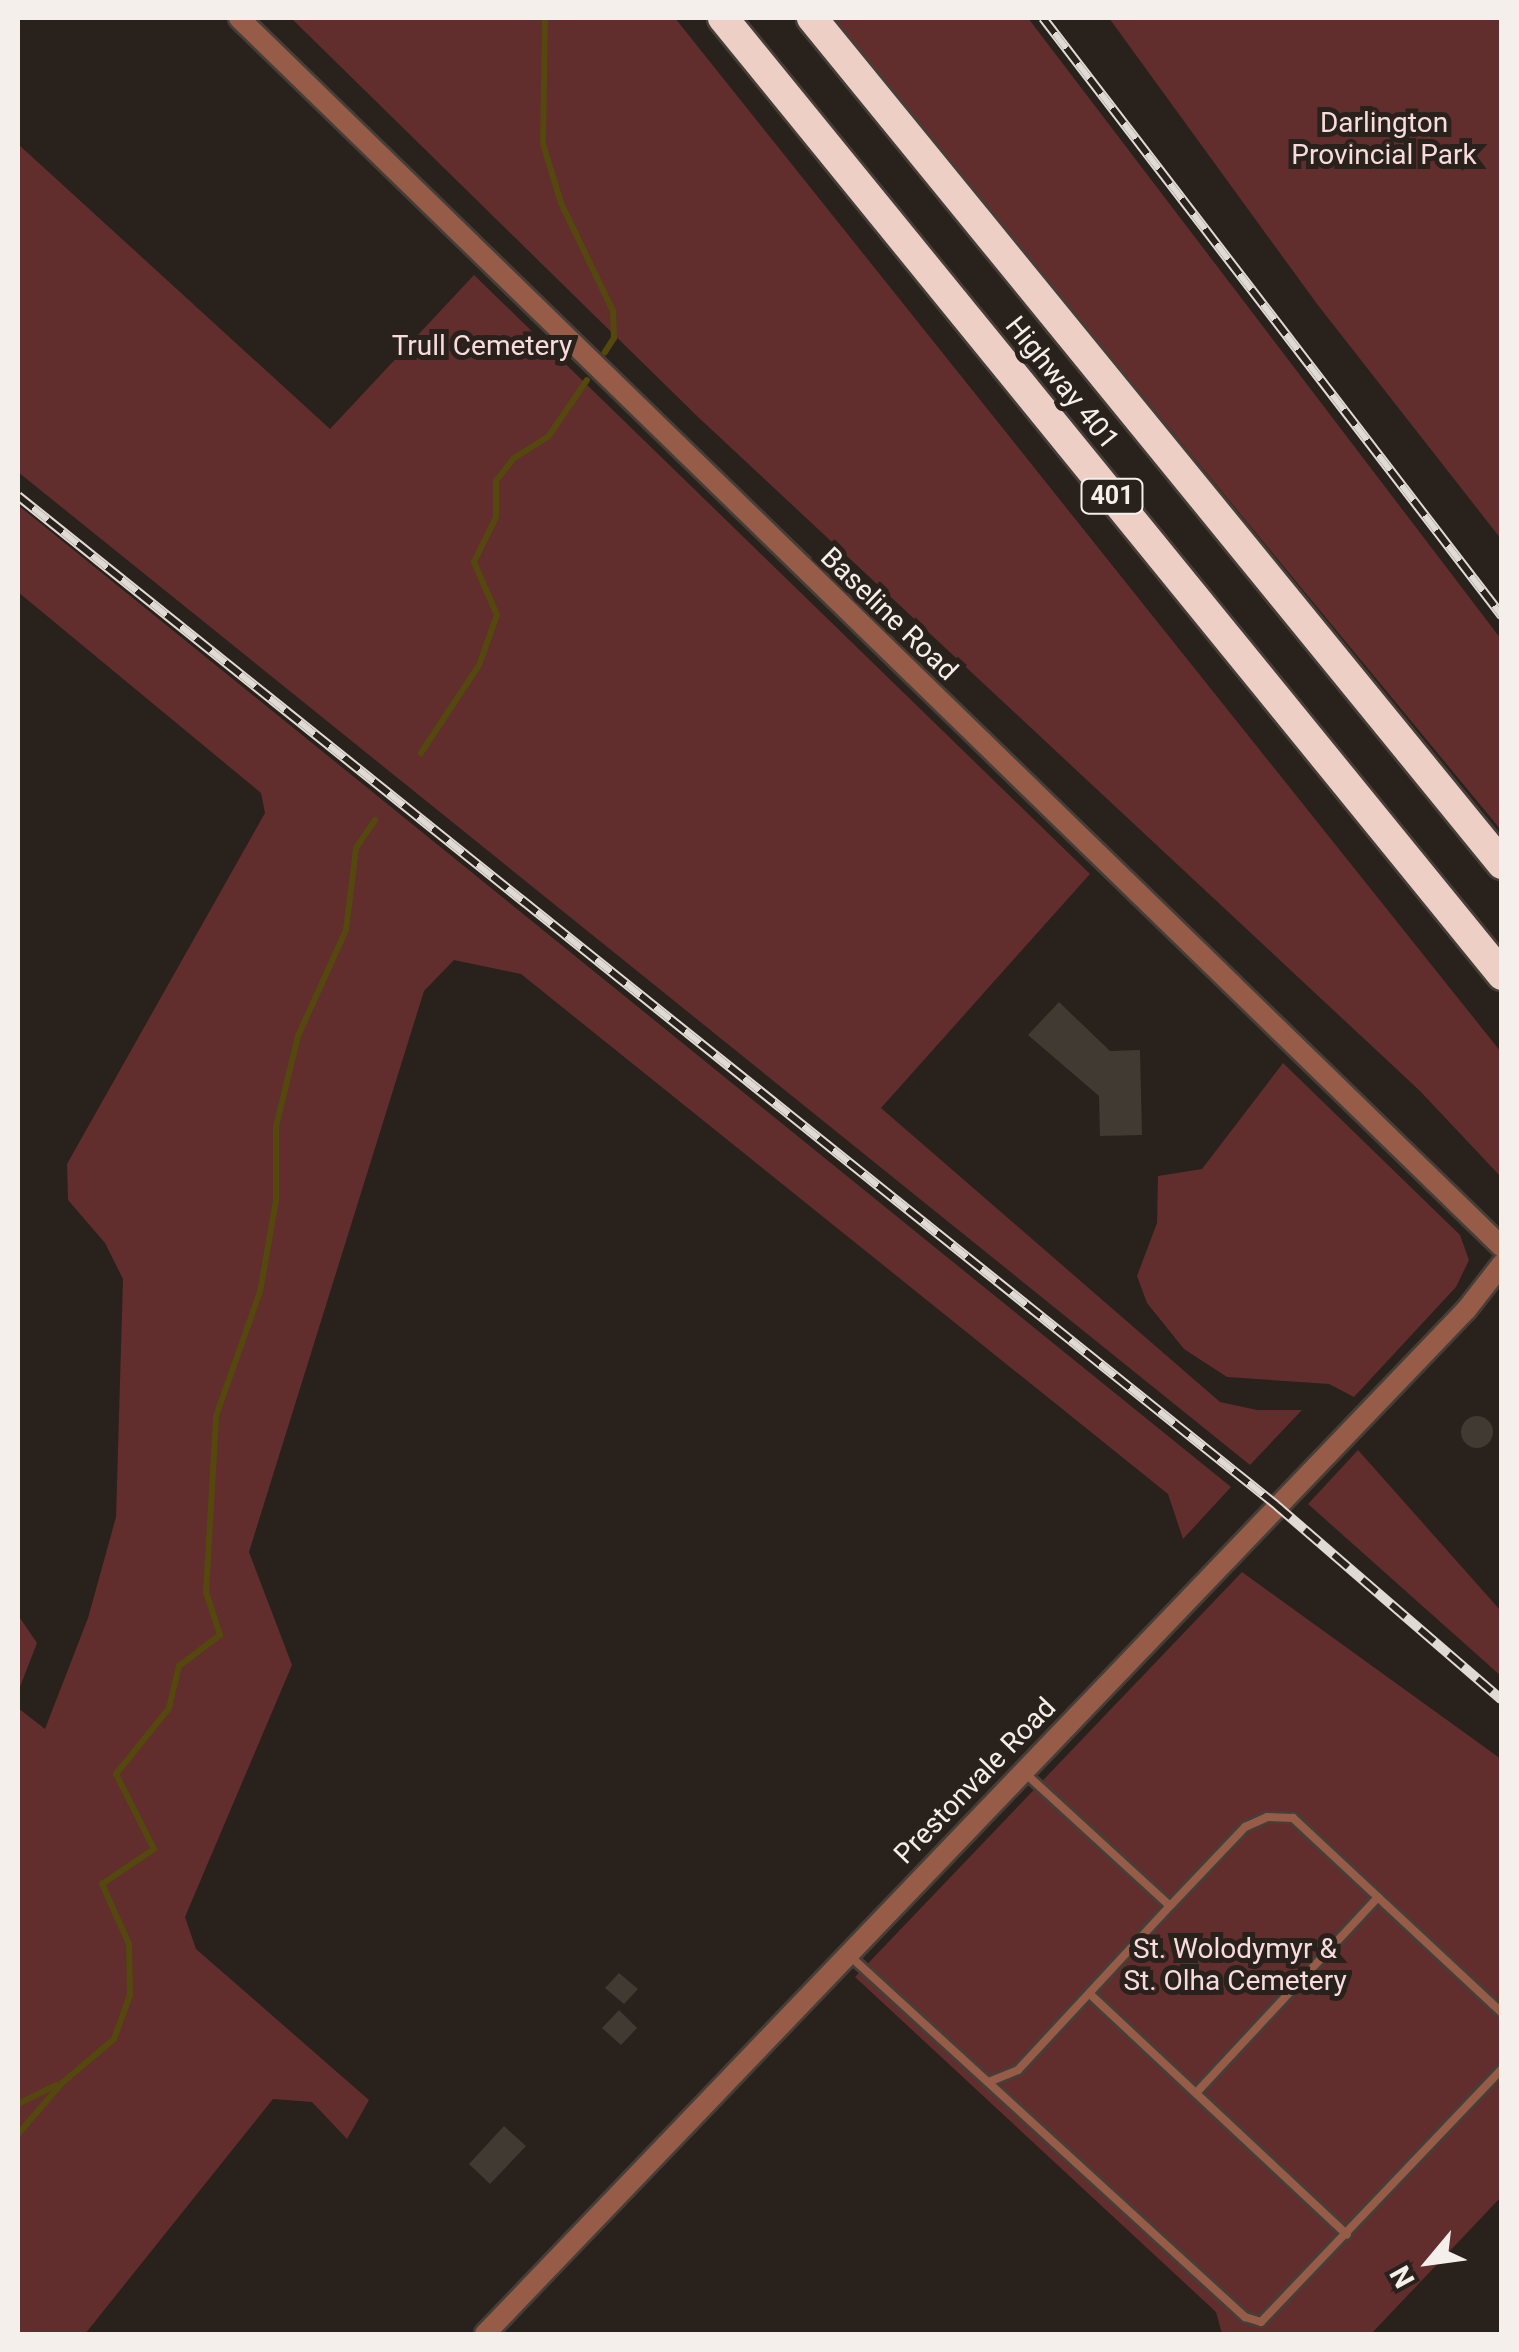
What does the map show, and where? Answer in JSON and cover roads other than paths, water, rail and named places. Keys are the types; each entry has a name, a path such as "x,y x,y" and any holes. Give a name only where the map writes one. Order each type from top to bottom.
{"highway":[{"name":"Highway 401","path":"723,18 1502,975"},
{"name":"Highway 401","path":"812,18 1502,864"}],"street":[{"name":"Baseline Road","path":"240,18 1502,1248"},
{"name":"Prestonvale Road","path":"485,2334 1467,1310 1502,1264"}],"lane":[{"path":"1022,1771 1170,1906"},
{"path":"991,2081 1018,2070 1092,1996 1245,1827 1266,1816 1293,1818 1502,2013"},
{"path":"1197,2092 1378,1897"},
{"path":"848,1954 1245,2317 1261,2322 1272,2317 1502,2069"},
{"path":"1092,1996 1347,2235"}],"waterway":[{"path":"545,18 543,144 561,203 613,311 614,338 605,352"},
{"path":"421,753 479,665 497,615 474,562 496,517 496,481 514,458 548,437 587,380"},
{"path":"18,2134 62,2083 114,2039 130,1995 129,1944 102,1884 154,1849 116,1774 169,1708 179,1666 220,1635 206,1592 216,1416 260,1292 276,1200 276,1127 298,1036 346,930 356,848 375,820"},
{"path":"18,2104 56,2085"}],"railway":[{"path":"1043,18 1502,616"},
{"path":"18,496 1276,1505 1502,1700"}],"park label":[{"name":"Darlington Provincial Park","path":"1384,139"},
{"name":"Trull Cemetery","path":"482,346"},
{"name":"St. Wolodymyr & St. Olha Cemetery","path":"1235,1965"}]}
